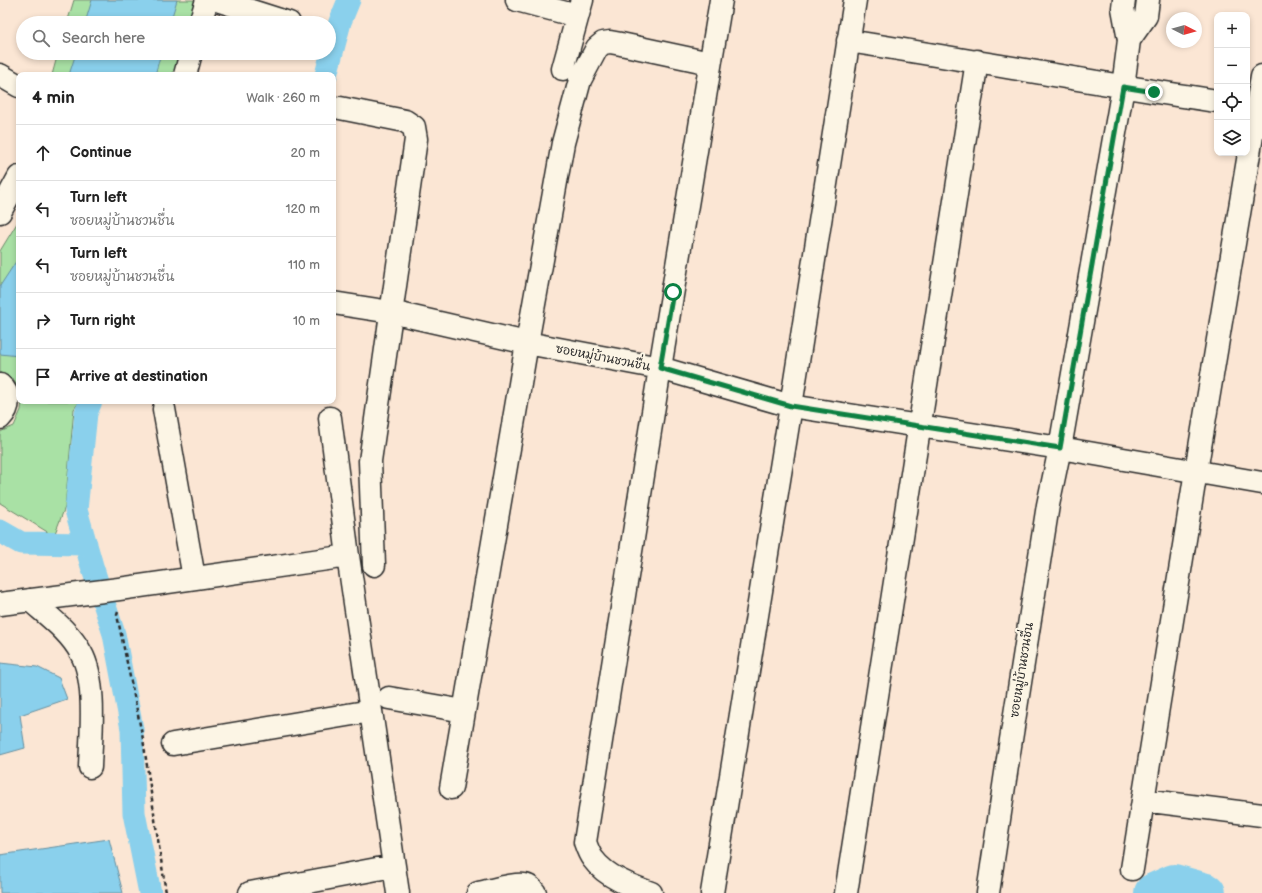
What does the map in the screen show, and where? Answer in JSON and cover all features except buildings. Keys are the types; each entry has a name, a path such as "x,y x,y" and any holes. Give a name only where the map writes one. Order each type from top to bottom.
{"street":[{"path":"202,16 207,0"},
{"path":"217,0 267,16"},
{"path":"517,0 580,8 563,69"},
{"path":"651,893 633,886 608,873 593,859 585,842 660,368 721,0"},
{"path":"712,893 855,0"},
{"name":"ซอยหมู่บ้านชวนชื่น","path":"988,893 1048,505 1060,448 1123,87 1129,40 1123,8 1124,0"},
{"name":"ซอยหมู่บ้านชวนชื่น","path":"1129,40 1146,16 1148,0"},
{"path":"848,41 977,61 1123,87 1214,101"},
{"path":"451,788 527,343 563,143 580,80 597,48 603,43 610,42 710,63"},
{"path":"186,72 190,60"},
{"path":"846,893 977,61"},
{"path":"0,75 16,84"},
{"path":"1132,869 1196,471 1252,106 1262,76"},
{"path":"340,108 405,120 414,127 416,138 370,461 374,565"},
{"path":"0,212 16,183"},
{"name":"ซอยหมู่บ้านชวนชื่น","path":"336,303 391,312 527,343 660,368 791,406 1060,448 1262,482"},
{"path":"0,385 4,388 8,395 6,411 0,418"},
{"path":"164,409 194,578"},
{"path":"330,418 348,556 398,893"},
{"path":"0,604 122,589 348,556"},
{"path":"30,600 64,631 81,652 88,667 91,697 90,767"},
{"path":"389,698 464,710"},
{"path":"173,744 371,711"},
{"path":"1143,800 1262,815"},
{"path":"250,893 393,866"},
{"path":"478,893 517,885 526,885 535,893"}],"path":[{"path":"122,589 117,615 143,739 166,893"}],"green space":[{"path":"74,0 202,0 196,16 69,16"},
{"path":"56,60 183,60 179,72 53,72"},
{"path":"16,225 16,384 13,379 0,376 0,251"},
{"path":"22,404 78,404 74,409 65,507 54,536 0,503 0,432 14,426 21,410"}],"water":[{"path":"92,0 177,0 172,16 87,16"},
{"path":"74,60 159,60 156,72 70,72"},
{"path":"16,262 16,356 0,354 0,286"},
{"path":"0,663 37,667 59,678 67,699 20,715 25,748 0,755"},
{"path":"109,839 123,893 0,893 0,855"}],"waterway":[{"path":"336,37 340,22 349,0"},
{"path":"327,72 330,60"},
{"path":"90,404 86,413 76,510 114,634 132,729 134,813 150,893"},
{"path":"0,531 21,543 86,544"},
{"path":"1154,893 1174,884 1206,893"}],"route":[{"path":"673,292 660,368 791,406 1060,448 1123,87 1154,92"}]}
